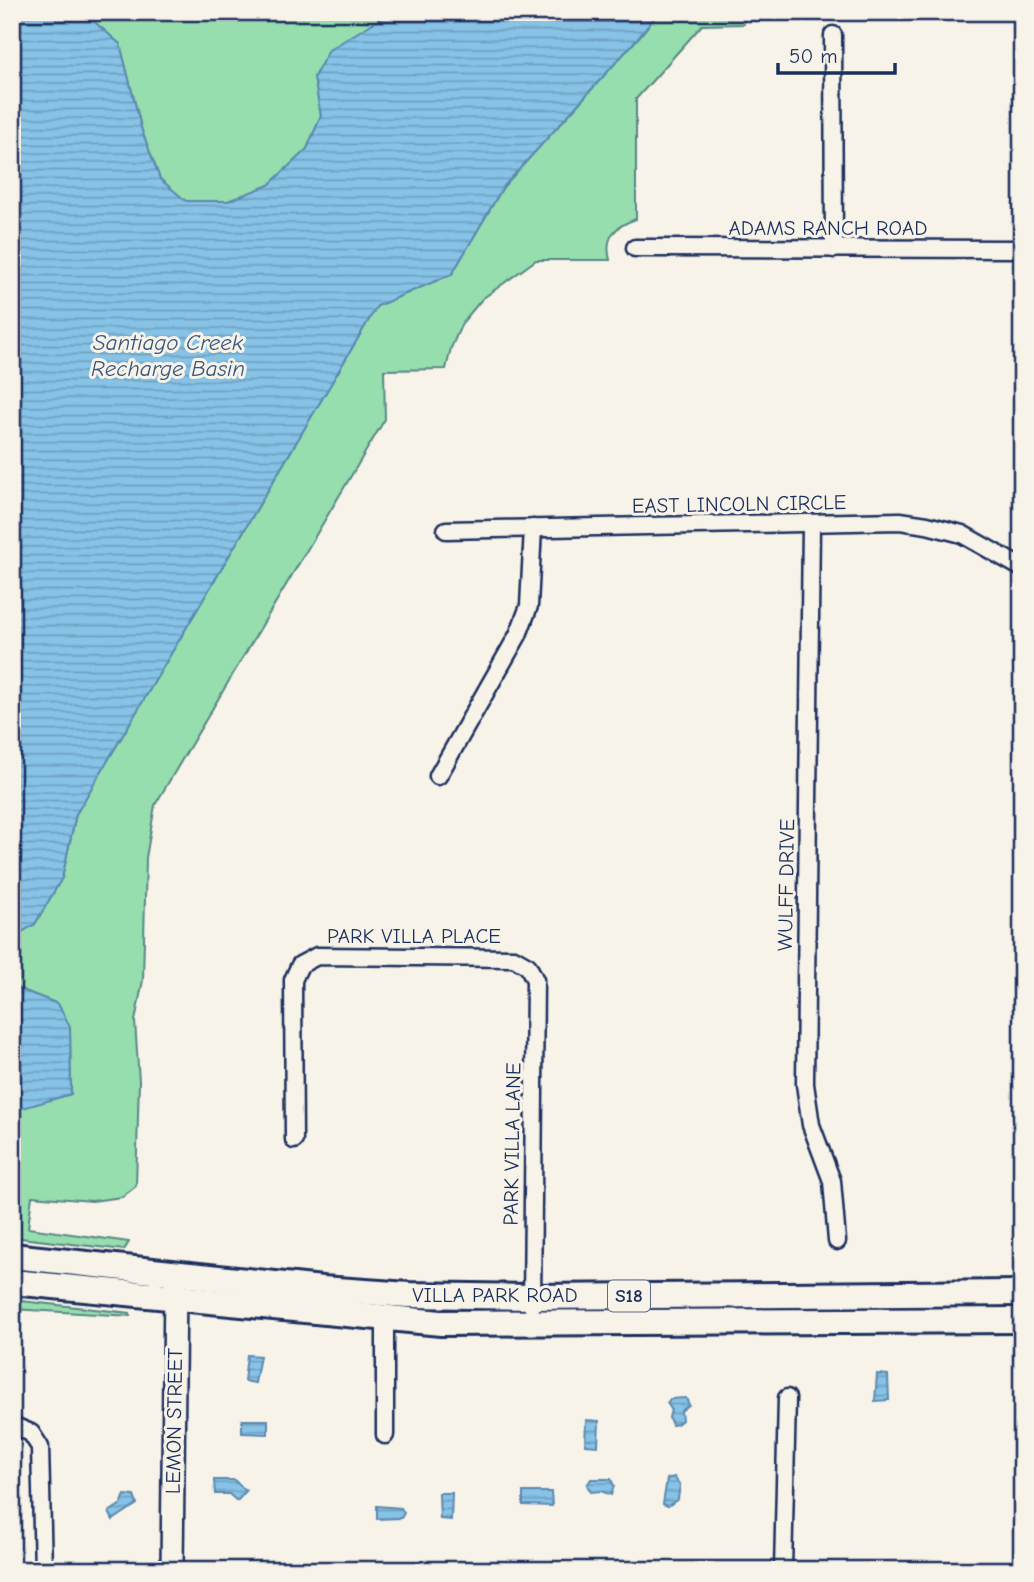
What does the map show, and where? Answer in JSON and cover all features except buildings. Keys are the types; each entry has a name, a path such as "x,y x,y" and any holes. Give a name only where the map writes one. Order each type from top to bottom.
{"main road":[{"name":"VILLA PARK ROAD","path":"12,1256 322,1289 409,1295 532,1297 1022,1293"},
{"name":"VILLA PARK ROAD","path":"12,1282 441,1323 1022,1320"},
{"path":"936,1294 936,1321"}],"street":[{"path":"834,34 834,249"},
{"name":"ADAMS RANCH ROAD","path":"635,248 1022,249"},
{"name":"EAST LINCOLN CIRCLE","path":"446,530 900,522 927,525 962,534 1022,568"},
{"name":"WULFF DRIVE","path":"811,524 805,1084 811,1125 832,1181 837,1241"},
{"path":"439,776 518,635 529,606 533,528"},
{"name":"PARK VILLA PLACE","path":"293,1140 293,980 300,965 317,956 514,958 528,966"},
{"name":"PARK VILLA LANE","path":"528,966 535,980 531,1324"},
{"name":"LEMON STREET","path":"172,1570 175,1273"},
{"path":"385,1319 385,1435"},
{"path":"783,1570 787,1398"},
{"path":"12,1425 31,1433 40,1447 43,1570"}],"green space":[{"path":"83,12 391,12 329,51 314,77 321,116 307,149 269,185 228,201 185,201 160,179 142,131 120,44"},
{"path":"659,12 749,12 744,18 744,24 702,25 636,99 636,219 622,225 613,233 609,245 610,260 536,260 482,299 462,323 451,348 446,369 384,370 385,419 155,805 146,858 143,980 135,1021 139,1081 136,1186 122,1197 92,1201 32,1196 28,1228 129,1242 124,1250 12,1237 12,1107 23,1107 71,1094 70,1027 58,1004 12,986 12,938 35,924 62,878 76,814 377,306 452,274 503,187"},
{"path":"12,1300 130,1313 130,1316 12,1309"}],"water":[{"name":"Santiago Creek Recharge Basin","path":"12,12 83,12 120,44 142,131 160,179 186,201 228,201 269,185 307,149 321,116 314,77 329,50 391,12 659,12 503,187 452,274 377,306 76,814 62,878 35,924 12,938"},
{"path":"12,986 58,1004 70,1027 71,1094 23,1108 12,1107"},
{"path":"247,1355 260,1356 255,1383 244,1381"},
{"path":"877,1374 888,1375 889,1400 875,1401"},
{"path":"686,1398 689,1405 681,1411 682,1420 672,1425 669,1418 671,1409 667,1403 670,1399"},
{"path":"242,1420 268,1420 268,1434 242,1433"},
{"path":"586,1420 599,1421 598,1446 585,1445"},
{"path":"674,1477 680,1485 678,1499 668,1506 663,1504 667,1479"},
{"path":"591,1479 611,1479 614,1486 611,1495 601,1491 591,1492 587,1485"},
{"path":"214,1480 234,1480 246,1491 237,1501 229,1494 215,1494"},
{"path":"523,1492 551,1492 552,1506 523,1505"},
{"path":"439,1493 452,1493 451,1520 440,1519"},
{"path":"125,1495 134,1496 137,1504 113,1520 109,1512 121,1504"},
{"path":"377,1506 401,1508 404,1513 401,1518 377,1519"}]}
